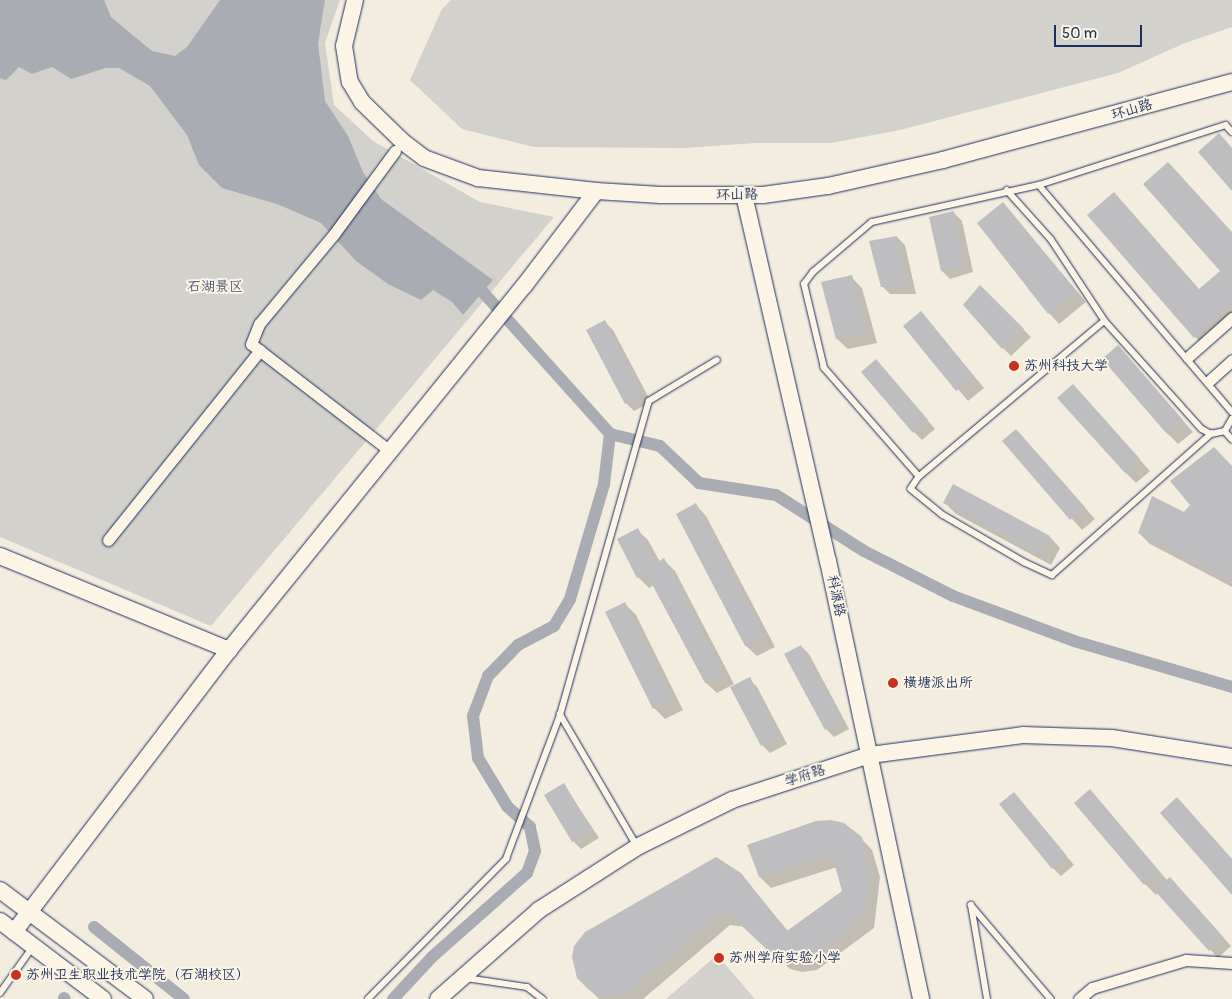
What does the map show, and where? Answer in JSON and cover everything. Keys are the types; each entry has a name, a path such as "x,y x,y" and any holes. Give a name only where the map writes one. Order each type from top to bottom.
{"street":[{"name":"环山路","path":"355,0 344,46 350,82 362,102 403,142 424,158 478,178 596,190 661,195 744,195 828,186 933,162 1232,82"},
{"path":"390,451 252,344 259,324 334,234 376,173 395,150"},
{"path":"14,932 229,650 524,286 596,190"},
{"name":"科源路","path":"744,195 828,561 921,999"},
{"path":"1188,357 1232,318"},
{"path":"108,540 260,350"},
{"path":"1209,381 1232,360"},
{"path":"0,556 229,650"},
{"name":"学府路","path":"438,999 539,910 637,846 732,800 870,755 1023,735 1112,738 1232,757"},
{"path":"0,890 144,999"},
{"path":"0,921 103,999"},
{"path":"1079,999 1092,988 1186,960 1232,963"}],"lane":[{"path":"919,477 824,368 804,284 813,272 872,222 1007,190 1039,185 1226,125 1232,132"},
{"path":"1039,185 1209,381 1232,412"},
{"path":"1007,190 1051,238 1105,321 1202,429 1211,434"},
{"path":"1105,321 919,477 911,489 943,515 1024,562 1052,575 1211,434 1224,431 1232,419"},
{"path":"368,999 506,859 560,715 649,401 717,360"},
{"path":"1224,431 1232,439"},
{"path":"560,715 637,846"},
{"path":"987,999 971,905 1051,999"},
{"path":"0,993 33,946"},
{"path":"462,977 527,987 543,999"}],"green space":[{"name":"石湖景区","path":"0,0 340,0 325,43 334,105 373,141 480,202 554,217 211,626 0,537"},
{"path":"451,0 1232,0 1232,27 1185,43 1118,73 900,130 831,143 756,143 685,148 534,147 462,129 410,80 442,9"},
{"path":"717,955 755,999 666,999"}],"shaded area":[{"path":"0,0 104,0 111,17 152,51 175,56 187,47 220,0 325,0 318,43 325,101 348,136 363,172 381,199 493,280 463,315 452,302 433,290 421,300 388,284 356,261 321,223 277,204 222,188 199,165 187,135 150,86 119,68 106,68 71,79 52,67 32,74 19,67 6,80 0,78"}],"building":[{"path":"1219,133 1232,148 1232,191 1198,152"},
{"path":"1168,162 1232,232 1232,304 1194,338 1087,215 1114,192 1199,289 1220,271 1143,184"},
{"path":"1003,202 1076,291 1048,314 977,223"},
{"path":"954,211 965,265 941,271 929,217"},
{"path":"897,236 909,286 881,287 869,241"},
{"path":"852,275 867,332 836,339 821,282"},
{"path":"980,285 1024,329 1002,349 963,305"},
{"path":"921,311 974,376 956,391 903,326"},
{"path":"605,320 644,394 625,404 586,330"},
{"path":"1118,345 1183,420 1167,434 1102,359"},
{"path":"876,359 928,420 913,433 861,372"},
{"path":"1073,384 1140,459 1125,473 1057,398"},
{"path":"1016,429 1085,507 1070,520 1002,441"},
{"path":"1214,447 1232,466 1232,582 1138,533 1152,496 1184,512 1190,505 1170,481"},
{"path":"953,484 1050,536 1040,555 943,503"},
{"path":"696,503 765,636 745,646 676,514"},
{"path":"638,528 656,563 664,558 724,673 705,683 646,573 637,578 617,539"},
{"path":"625,602 673,698 653,709 605,612"},
{"path":"801,645 842,721 825,730 784,654"},
{"path":"750,677 780,736 761,746 730,687"},
{"path":"564,783 592,830 572,842 544,795"},
{"path":"1090,789 1160,872 1144,885 1074,803"},
{"path":"1014,792 1067,856 1052,869 999,804"},
{"path":"1177,797 1232,859 1232,895 1160,813"},
{"path":"831,820 844,823 862,837 869,866 868,900 864,917 806,960 791,962 777,959 728,913 719,914 626,994 600,996 589,990 577,978 572,957 574,946 585,932 716,857 741,873 787,931 842,891 832,855 759,877 747,845 816,821"},
{"path":"1170,877 1224,938 1209,951 1154,890"}],"waterway":[{"path":"472,280 610,434 660,446 699,483 776,495 864,551 953,596 1074,641 1232,687"},
{"path":"393,999 432,957 527,873 535,851 530,827 507,806 478,758 473,716 488,676 518,645 554,626 570,599 604,484 610,434"},
{"path":"94,927 184,999"}],"place":[{"name":"苏州科技大学","path":"1014,366"},
{"name":"横塘派出所","path":"893,683"},
{"name":"苏州学府实验小学","path":"719,958"},
{"name":"苏州卫生职业技术学院（石湖校区）","path":"16,975"}]}
